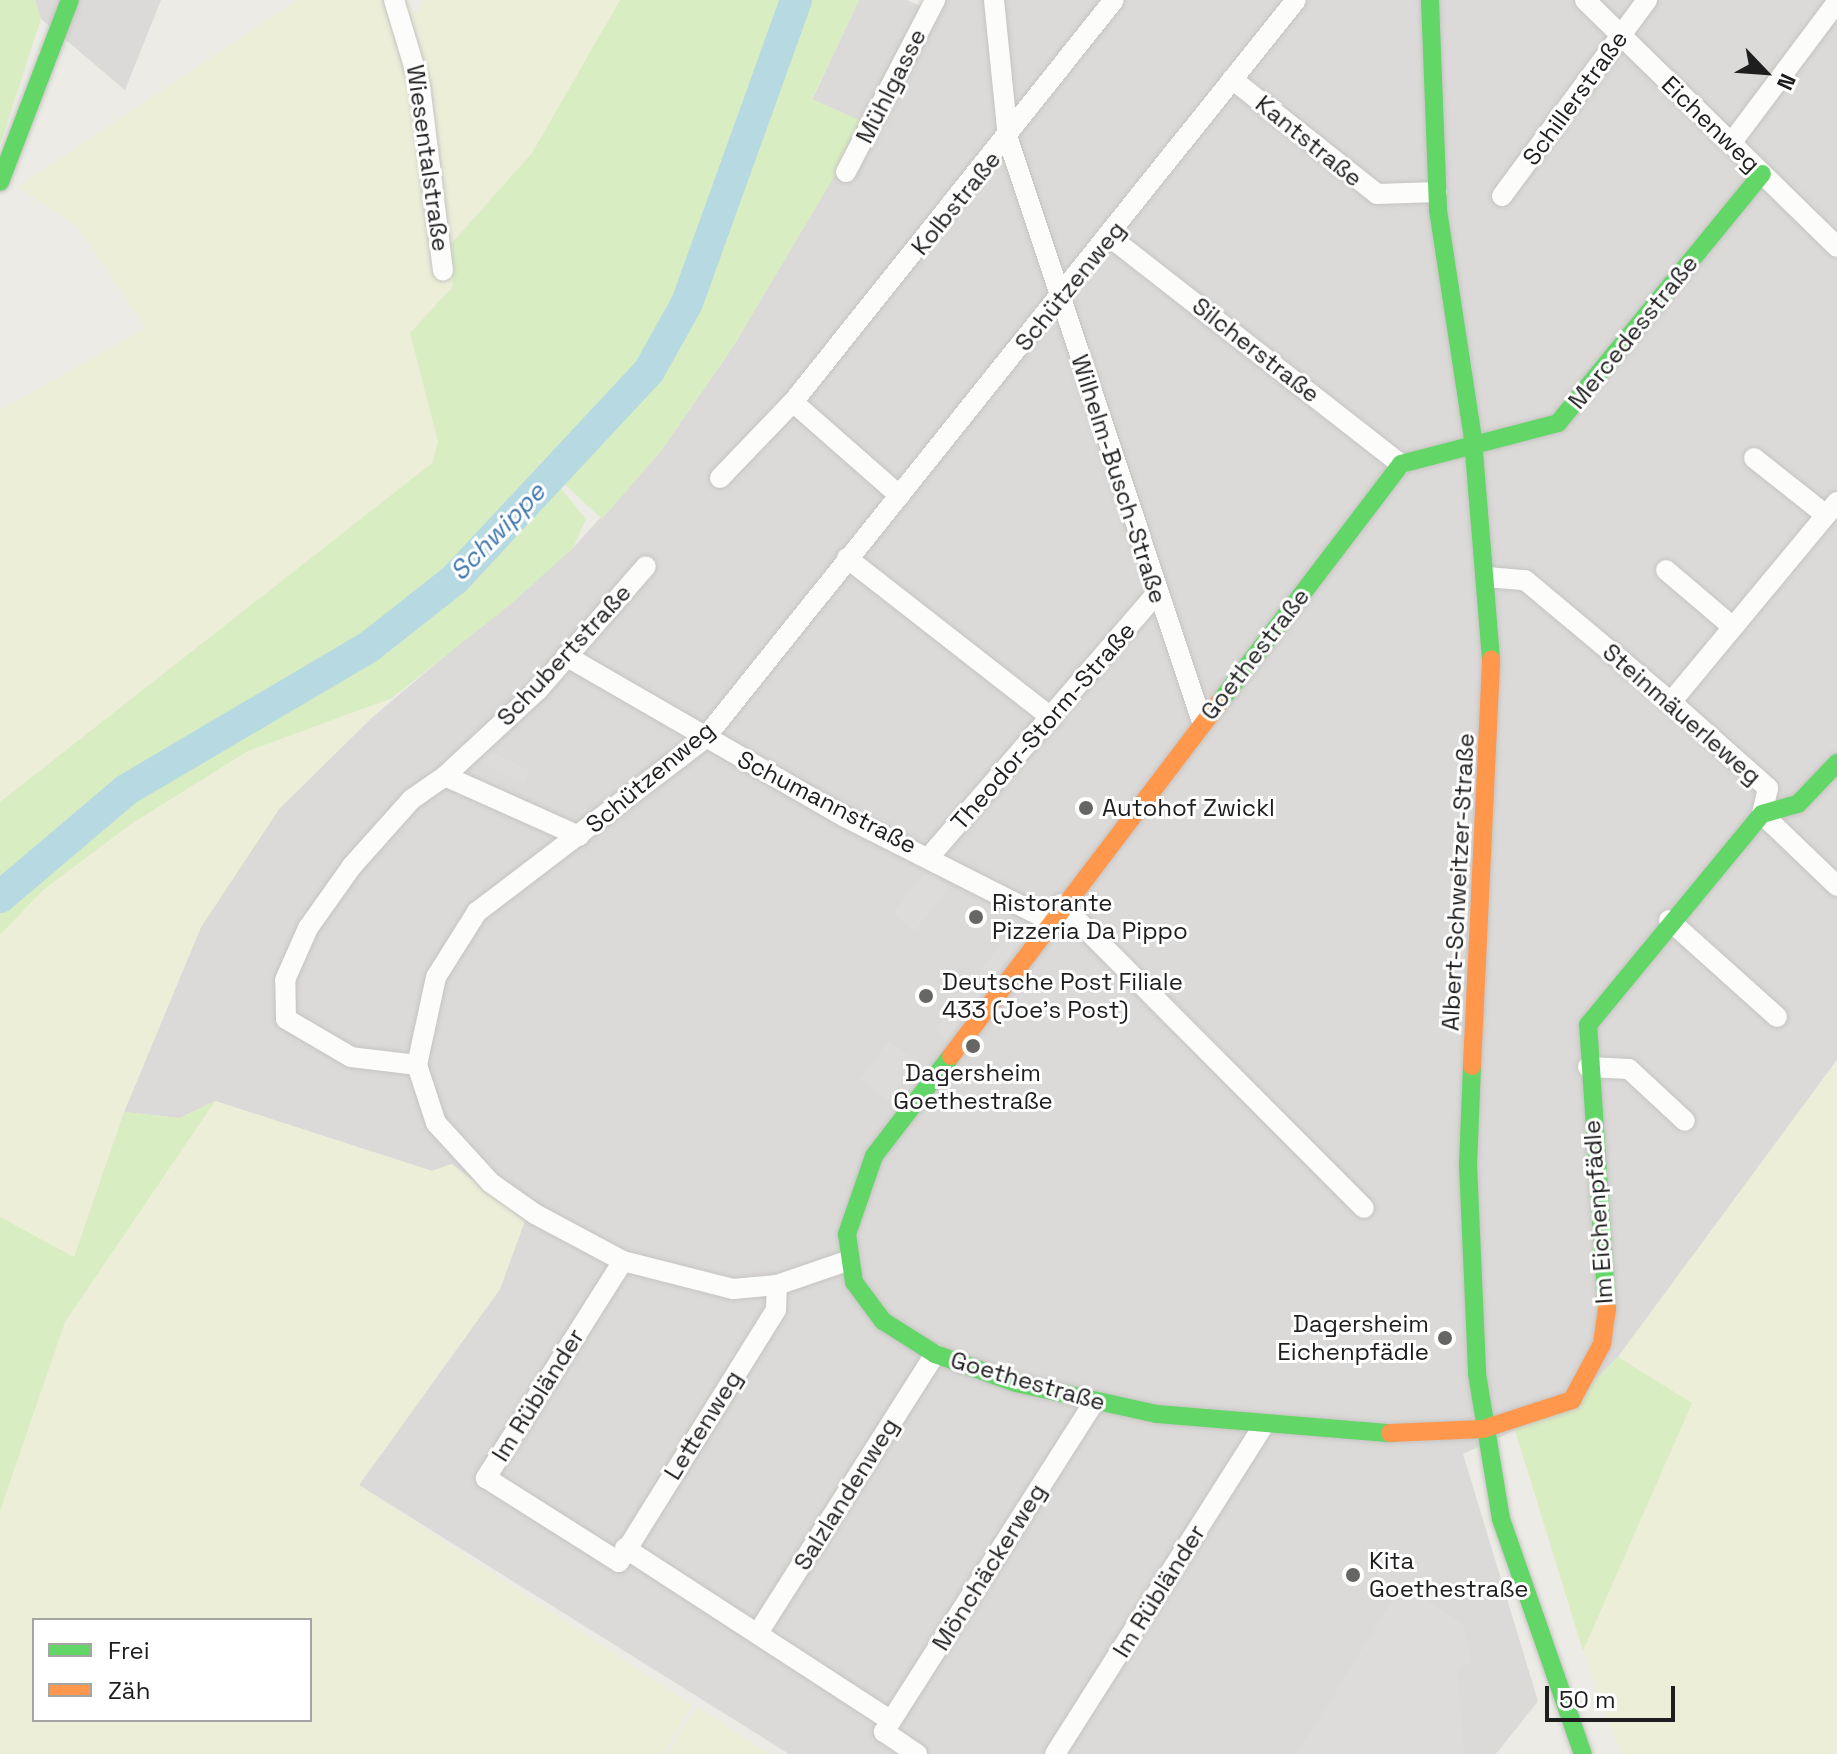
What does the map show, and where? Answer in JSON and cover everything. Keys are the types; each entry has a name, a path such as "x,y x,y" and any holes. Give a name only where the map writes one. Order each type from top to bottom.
{"street":[{"path":"0,182 70,0"},
{"name":"Wiesentalstraße","path":"394,0 420,86 443,271"},
{"name":"Mühlgasse","path":"846,172 935,0"},
{"name":"Wilhelm-Busch-Straße","path":"994,0 1008,139 1155,595 1202,722"},
{"name":"Kolbstraße","path":"720,478 793,402 1008,139 1114,0"},
{"name":"Schützenweg","path":"417,1065 436,977 477,912 705,738 847,558 1110,237 1296,0"},
{"name":"Albert-Schweitzer-Straße","path":"1430,0 1437,192 1473,440 1487,577 1491,732 1468,1164 1483,1429 1518,1576 1583,1754"},
{"name":"Eichenweg","path":"1585,0 1837,247"},
{"name":"Schillerstraße","path":"1502,196 1647,0"},
{"path":"1732,142 1837,2"},
{"name":"Kantstraße","path":"1232,79 1377,194 1437,192"},
{"name":"Mercedesstraße","path":"1473,440 1558,423 1762,174"},
{"name":"Silcherstraße","path":"1110,237 1401,464"},
{"path":"793,402 900,496"},
{"path":"1401,464 1473,440"},
{"path":"1671,702 1831,509 1754,458"},
{"name":"Goethestraße","path":"1401,464 1055,912 874,1156 851,1212 847,1261 864,1300 883,1321 935,1354 1094,1402 1262,1428 1342,1434 1483,1429"},
{"path":"847,558 1052,718"},
{"name":"Schubertstraße","path":"417,1065 351,1057 313,1039 286,1019 285,980 308,928 352,866 412,799 445,776 566,656 646,566"},
{"path":"1666,570 1733,627"},
{"name":"Steinmäuerleweg","path":"1487,577 1525,580 1671,702 1768,788 1762,814 1837,886"},
{"name":"Theodor-Storm-Straße","path":"930,856 1155,595"},
{"name":"Schumannstraße","path":"566,656 705,738 930,856 1055,912"},
{"path":"1762,814 1798,804 1837,763"},
{"path":"445,776 579,836"},
{"name":"Im Eichenpfädle","path":"1483,1429 1572,1400 1602,1344 1608,1300 1588,1067 1588,1025 1597,1004 1762,814"},
{"path":"1055,912 1364,1208"},
{"path":"1669,920 1777,1017"},
{"path":"417,1065 436,1123 458,1152 535,1214 623,1261 733,1289 777,1285 847,1261"},
{"path":"1588,1067 1629,1069 1685,1121"},
{"name":"Im Rübländer","path":"623,1261 486,1478 758,1633 888,1726 917,1754"},
{"name":"Lettenweg","path":"622,1555 776,1310 777,1285"},
{"name":"Salzlandenweg","path":"758,1633 935,1354"},
{"name":"Mönchäckerweg","path":"888,1726 1094,1402"},
{"name":"Im Rübländer","path":"1055,1754 1262,1428"}],"shaded area":[{"path":"35,0 161,0 125,90 41,19"},
{"path":"859,0 907,0 925,8 929,0 1837,0 1837,1060 1618,1357 1571,1404 1463,1454 1538,1701 1496,1754 789,1754 359,1485 500,1289 452,1164 432,1171 215,1101 180,1118 124,1112 201,927 279,809 317,764 573,548 661,451 734,345 865,123 812,100"},
{"path":"484,748 530,771 524,783 478,760"},
{"path":"927,870 949,887 914,931 893,913"},
{"path":"1011,932 1022,941 946,1039 935,1030"},
{"path":"889,1041 917,1062 888,1100 860,1079"},
{"path":"1411,1590 1464,1625 1471,1662 1457,1667 1464,1754 1297,1754 1396,1595"}],"green space":[{"path":"0,0 35,0 41,19 0,145"},
{"path":"297,0 406,0 415,14 424,0 620,0 532,153 449,245 453,286 410,333 438,442 432,463 0,802 0,410 146,328 78,227 18,187"},
{"path":"620,0 859,0 812,99 866,123 734,345 661,451 602,519 536,458 586,519 573,548 511,604 392,698 248,751 131,824 43,890 0,935 0,802 432,463 438,442 410,333 453,286 449,246 532,153"},
{"path":"392,698 279,809 201,927 124,1112 74,1258 0,1217 0,935 43,890 131,824 248,751"},
{"path":"1837,1060 1837,1754 1620,1754 1583,1651 1692,1403 1618,1357"},
{"path":"215,1101 432,1171 452,1164 525,1221 500,1289 359,1485 692,1705 663,1754 0,1754 0,1511 65,1322"},
{"path":"215,1101 65,1322 0,1511 0,1217 74,1257 124,1112 180,1118"},
{"path":"1618,1357 1692,1403 1583,1651 1514,1427 1571,1404"},
{"path":"697,1707 769,1754 667,1754"}],"waterway":[{"name":"Schwippe","path":"0,897 126,790 370,646 455,579 649,371 687,303 796,0"}],"traffic: fast":[{"path":"0,182 70,0"},
{"path":"1430,0 1438,210 1473,440 1491,659"},
{"path":"1219,703 1401,464 1558,423 1762,174"},
{"path":"1607,1309 1588,1025 1762,814 1798,804 1837,763"},
{"path":"951,1056 874,1156 847,1234 854,1282 883,1321 935,1354 1016,1383 1157,1414 1390,1433"},
{"path":"1472,1066 1468,1164 1477,1374 1501,1519 1583,1754"}],"traffic: slow":[{"path":"1472,1066 1491,659"},
{"path":"951,1056 1219,703"},
{"path":"1390,1433 1483,1429 1572,1400 1602,1344 1607,1309"}],"place":[{"name":"Autohof Zwickl","path":"1086,808"},
{"name":"Ristorante Pizzeria Da Pippo","path":"976,917"},
{"name":"Deutsche Post Filiale 433 (Joe's Post)","path":"926,996"},
{"name":"Dagersheim Goethestraße","path":"973,1046"},
{"name":"Dagersheim Eichenpfädle","path":"1445,1338"},
{"name":"Kita Goethestraße","path":"1353,1575"}]}
